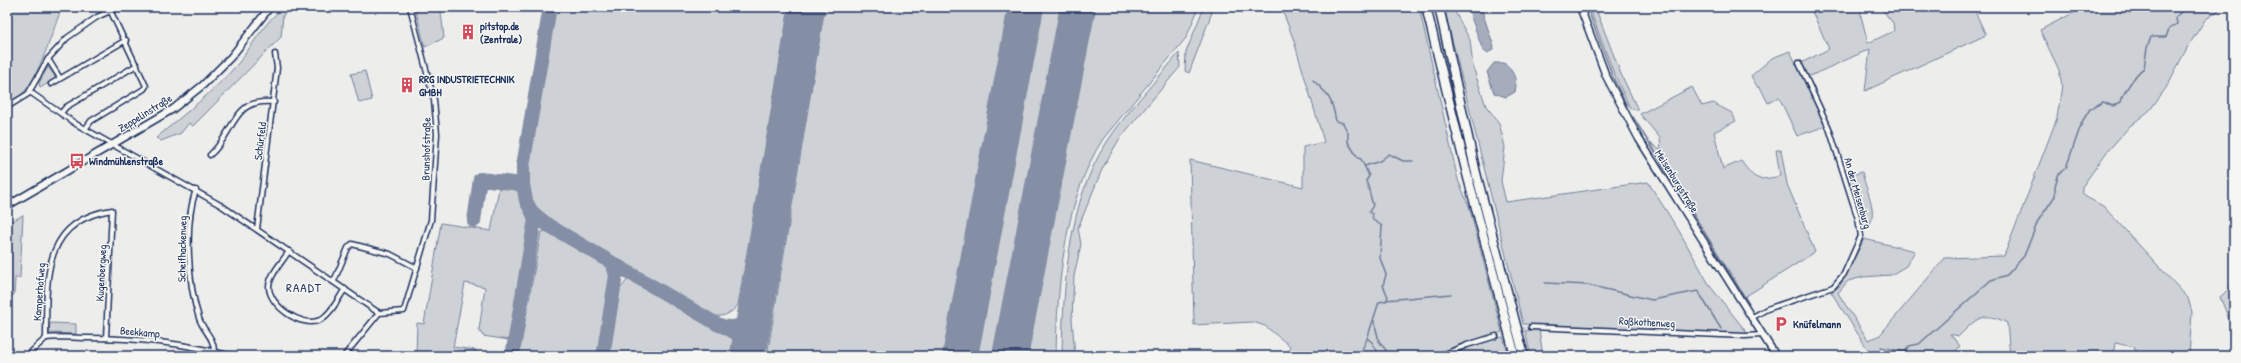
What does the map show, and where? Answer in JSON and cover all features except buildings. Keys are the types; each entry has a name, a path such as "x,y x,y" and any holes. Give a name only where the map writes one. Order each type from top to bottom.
{"highway":[{"path":"1426,7 1465,167 1515,356"},
{"path":"1439,7 1476,173 1524,356"}],"main road":[{"name":"Zeppelinstraße","path":"7,206 173,109 203,85 231,57 269,7"},
{"name":"Meisenburgstraße","path":"1580,7 1606,76 1635,132 1776,356"}],"street":[{"path":"7,106 30,92 48,59 67,38 80,27 110,10 119,7"},
{"name":"Brunshofstraße","path":"379,312 404,311 431,220 437,134 434,100 410,7"},
{"path":"86,128 91,121 144,90 146,83 110,10"},
{"path":"51,84 126,40"},
{"name":"Schürfeld","path":"257,229 274,102 277,68 275,54"},
{"path":"48,59 60,78"},
{"name":"An der Meisenburg","path":"1751,318 1767,310 1834,287 1844,274 1861,236 1858,219 1829,128 1799,63"},
{"path":"61,113 66,107 137,65"},
{"path":"30,92 113,145 196,190 257,229 379,312 344,356"},
{"path":"210,155 220,146 243,108 254,102 274,102"},
{"name":"Scheifhackenweg","path":"196,190 193,198 189,246 191,285 200,321 214,342 214,351"},
{"name":"Kugenbergweg","path":"106,338 112,210"},
{"name":"Kamperhofweg","path":"46,338 49,261 55,248 64,234 80,221 91,215 112,210"},
{"path":"334,281 348,248 352,244 358,244 390,254 417,268"},
{"path":"289,251 271,278 269,285 273,301 279,306 303,321 318,321 326,316 344,289"},
{"name":"Roßkothenweg","path":"1531,327 1745,336 1762,335"},
{"path":"1440,356 1467,345 1496,336"},
{"path":"30,356 32,351 46,338"},
{"name":"Beekkamp","path":"46,338 106,338 180,345 232,356"}],"shaded area":[{"path":"7,7 62,7 40,65 29,86 23,93 7,103"},
{"path":"284,7 293,7 283,15 281,37 193,126 189,123 181,133 161,141 156,138 197,104 227,76 242,59 270,20"},
{"path":"415,7 451,7 441,12 444,38 425,47"},
{"path":"555,7 789,7 738,305 726,315 710,315 559,225 533,203 529,187 528,167"},
{"path":"825,7 1199,7 1186,38 1103,139 1090,163 1079,189 1065,244 1061,273 1058,301 1056,356 767,356"},
{"path":"1204,7 1214,7 1189,73 1185,71 1186,52"},
{"path":"1281,7 1419,7 1458,180 1469,206 1502,332 1456,346 1436,356 1289,356 1290,346 1265,326 1253,322 1194,325 1190,160 1303,187 1303,147 1324,142 1293,38"},
{"path":"1444,7 1456,7 1455,12 1470,40 1473,67 1486,106 1499,123 1505,147 1501,181 1506,202 1648,182 1679,231 1710,286 1748,334 1523,324"},
{"path":"1589,7 1595,7 1621,74 1638,110 1630,108 1613,71"},
{"path":"1810,7 1861,7 1861,16 1868,43 1894,31 1893,23 1880,7 1973,7 1986,35 1865,91 1870,49 1808,77 1801,63 1829,49"},
{"path":"2085,7 2223,7 2205,20 2187,48 2166,88 2150,110 2130,126 2106,153 2082,187 2082,192 2086,197 2103,206 2188,298 2192,312 2189,356 2137,356 2134,347 2115,343 2114,350 2103,356 2010,356 2007,323 1992,317 1986,317 1975,321 1959,336 1950,334 1960,346 1952,356 1872,356 1831,292 1840,286 1864,239 1915,251 1906,266 1891,275 1863,277 1848,281 1838,293 1868,340 1879,336 1945,258 2004,256 2057,118 2062,85 2059,70 2040,30"},
{"path":"1790,51 1826,126 1797,136 1779,97 1768,103 1760,87 1758,88 1751,76 1772,58"},
{"path":"1179,53 1180,67 1120,138 1103,167 1078,228 1081,244 1074,276 1072,319 1075,356 1062,356 1066,274 1076,217 1084,190 1094,165 1115,130"},
{"path":"48,67 55,76 55,79 40,88 39,83"},
{"path":"365,71 372,100 359,103 351,74"},
{"path":"1692,87 1702,106 1713,103 1732,113 1736,121 1714,132 1723,169 1741,161 1757,178 1766,179 1780,176 1776,150 1781,150 1787,184 1815,252 1743,298 1674,188 1651,143 1661,151 1660,138 1640,114"},
{"path":"1862,172 1872,211 1872,219 1864,231 1846,176"},
{"path":"499,188 516,190 520,194 529,221 509,340 483,336 479,330 485,287 465,283 453,347 476,350 475,356 416,356 417,323 424,324 441,223 491,231"},
{"path":"23,215 20,278 15,278 14,295 7,296 7,224"},
{"path":"546,231 606,266 610,277 597,356 519,356 541,232"},
{"path":"628,279 733,339 730,356 609,356 620,289"},
{"path":"2234,284 2234,332 2220,297"},
{"path":"50,323 76,324 76,334 49,333"},
{"path":"1539,329 1543,356 1531,356 1525,331"},
{"path":"1503,337 1509,356 1444,356 1473,344"}],"water":[{"path":"1475,7 1481,8 1494,47 1493,50 1487,53 1483,51 1470,14 1472,9"},
{"path":"1494,63 1504,63 1514,76 1516,84 1515,92 1506,97 1494,93 1487,72"}],"waterway":[{"path":"1587,7 1613,77 1627,106"},
{"path":"1881,347 1905,352 1909,346 1919,344 1991,280 2007,275 2024,256 2038,221 2055,196 2055,186 2059,173 2066,168 2082,122 2090,109 2103,102 2113,106 2121,102 2130,84 2137,74 2144,68 2147,48 2151,37 2166,37 2169,29 2177,24 2176,18 2182,10 2191,7"},
{"path":"1313,80 1329,98 1333,107 1336,121 1343,123 1348,133 1348,142 1358,158 1361,159 1369,176 1366,181 1373,205 1369,212 1372,214 1373,220 1382,226 1380,258 1386,275 1383,285 1388,297 1386,301 1379,302 1367,339 1359,356"},
{"path":"1633,117 1749,304"},
{"path":"1365,166 1380,161 1389,154 1403,161 1413,161"},
{"path":"1545,283 1588,285 1652,300 1698,291 1721,329"},
{"path":"1386,300 1451,294"},
{"path":"1368,339 1372,342 1380,356 1388,353 1379,341 1374,321"}],"taxiway":[{"path":"550,7 523,166 523,184 526,201 532,212 546,224 717,324 730,327 742,325 751,317 757,305"},
{"path":"474,221 480,179 523,184"},
{"path":"512,356 535,219 532,212"},
{"path":"603,356 616,275 615,268 610,262"},
{"path":"724,327 738,334 746,346 748,356"}],"runway":[{"path":"748,356 807,7"},
{"path":"960,356 1026,7"},
{"path":"1010,356 1078,7"}],"tunnel":[{"path":"1516,331 1531,327"},
{"path":"1496,336 1510,332"}],"place":[{"name":"pitstop.de (Zentrale)","path":"468,32"},
{"name":"RRG INDUSTRIETECHNIK GMBH","path":"407,85"},
{"name":"Windmühlenstraße","path":"77,161"},
{"name":"Knüfelmann","path":"1781,324"}],"district":[{"name":"RAADT","path":"304,287"}]}
